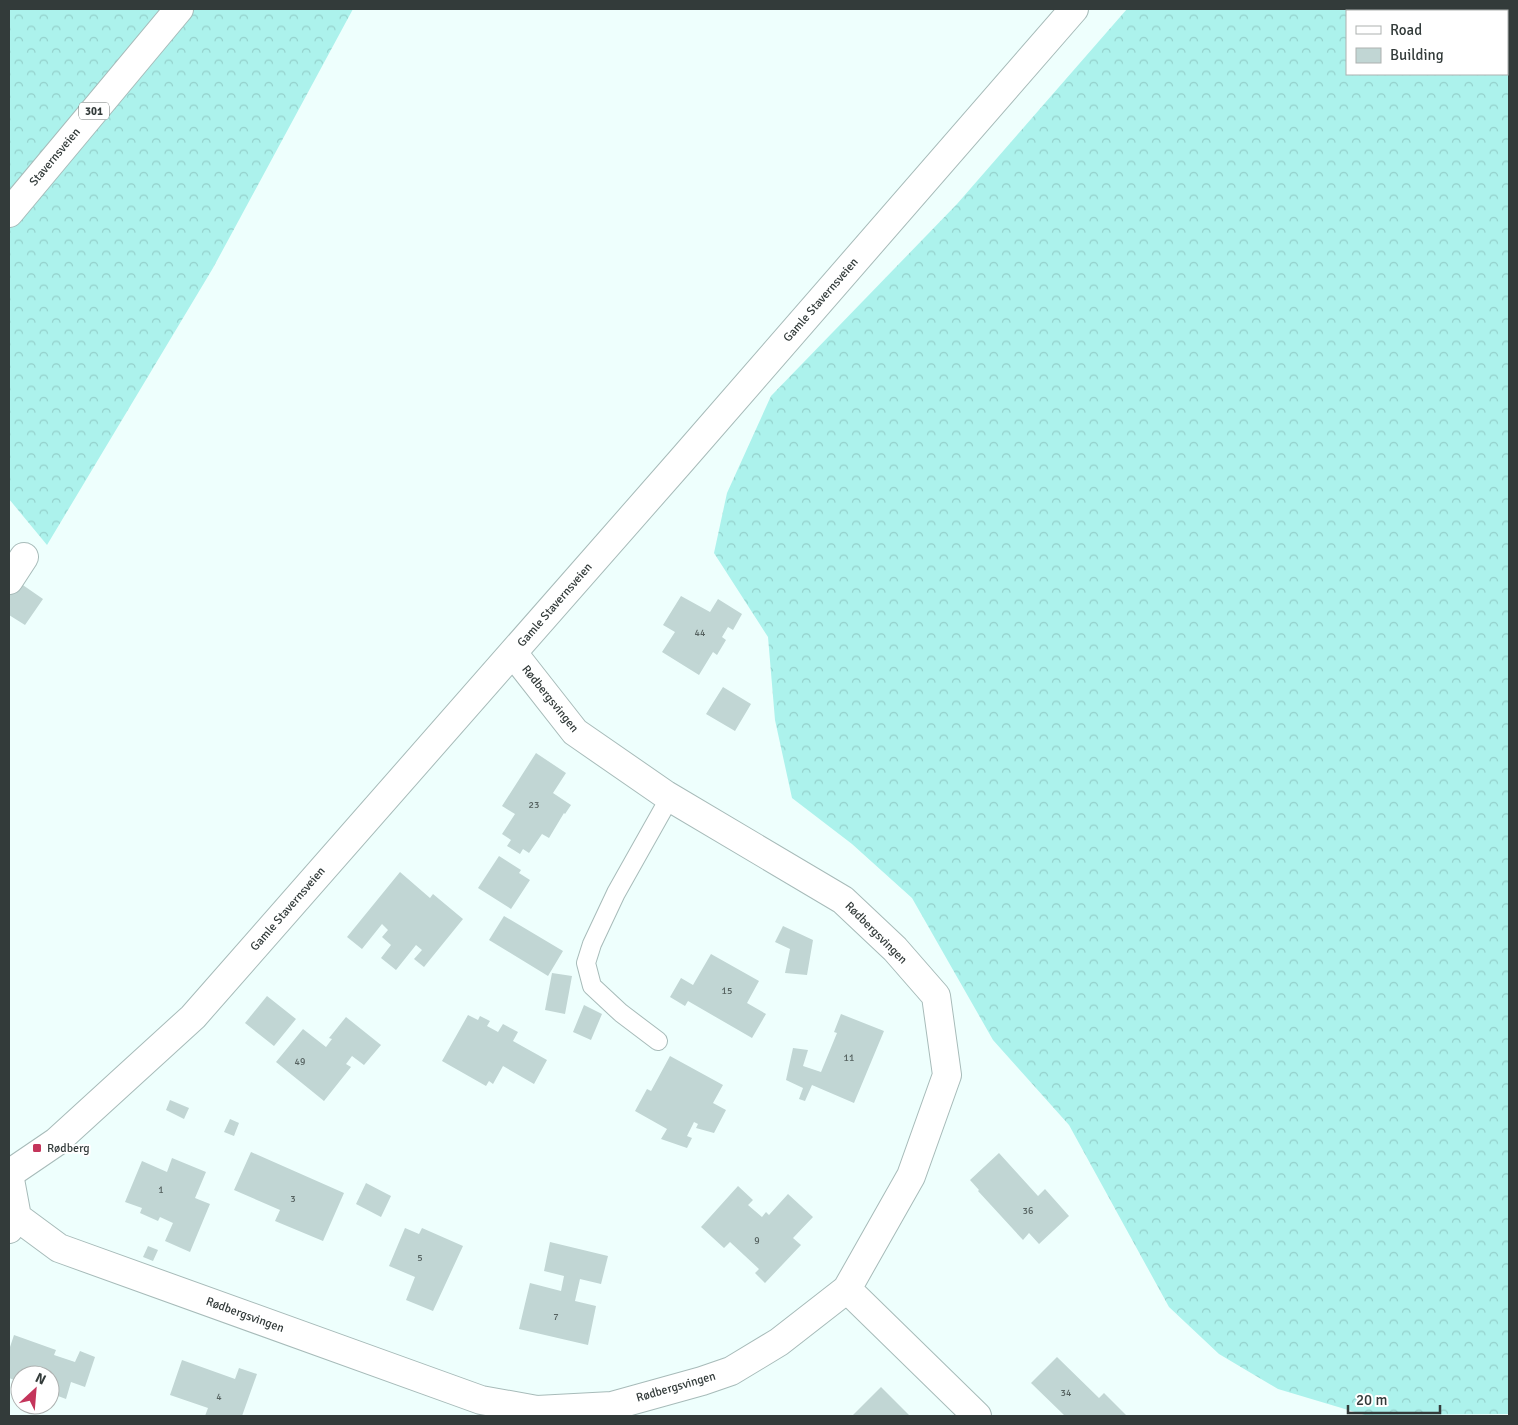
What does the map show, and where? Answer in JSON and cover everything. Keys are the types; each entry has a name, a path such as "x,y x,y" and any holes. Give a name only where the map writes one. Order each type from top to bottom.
{"street":[{"name":"Stavernsveien","path":"9,213 179,9"},
{"name":"Gamle Stavernsveien","path":"9,1174 56,1142 193,1017 513,654 1074,9"},
{"path":"9,580 24,558"},
{"name":"Rødbergsvingen","path":"13,1223 59,1248 479,1408 537,1410 612,1406 702,1381 731,1371 780,1342 847,1289 911,1176 947,1075 936,996 895,949 843,900 670,796 575,732 513,654"},
{"path":"9,1174 13,1223"},
{"path":"847,1289 977,1416"}],"lane":[{"path":"658,1041 621,1014 592,986 586,963 592,944 616,893 670,796"}],"green space":[{"path":"9,9 353,9 213,268 47,545 9,499"},
{"path":"1127,9 1509,9 1509,1414 1365,1415 1278,1389 1219,1354 1169,1307 1069,1125 993,1040 912,898 852,844 792,798 775,720 768,637 714,553 727,493 771,396 957,204"}],"building":[{"path":"17,581 43,599 25,625 9,615 9,594"},
{"path":"681,596 710,612 718,599 742,614 733,630 728,627 722,637 726,640 717,655 713,652 699,675 662,652 675,632 663,625"},
{"path":"723,687 751,704 735,731 706,714"},
{"path":"536,753 566,773 553,793 571,805 549,838 542,834 529,853 523,849 520,854 507,846 511,840 502,834 515,814 502,806"},
{"path":"499,856 521,870 519,873 530,880 511,909 478,888"},
{"path":"400,872 430,898 433,894 463,919 424,967 414,959 422,950 416,945 396,970 381,958 391,945 382,937 388,930 382,924 362,949 347,937"},
{"path":"504,916 563,951 548,976 489,940"},
{"path":"783,926 813,940 807,975 785,973 790,949 775,942"},
{"path":"711,954 759,981 747,1003 766,1014 752,1038 688,1001 685,1006 670,997 681,978 693,985"},
{"path":"552,973 572,976 565,1014 545,1010"},
{"path":"267,996 296,1019 274,1046 245,1023"},
{"path":"584,1005 602,1014 591,1040 573,1032"},
{"path":"841,1014 884,1031 854,1103 812,1085 805,1101 799,1099 803,1088 786,1080 793,1048 808,1050 803,1066 821,1072 837,1033 834,1032"},
{"path":"468,1015 478,1020 480,1016 490,1021 487,1026 498,1032 503,1024 518,1032 513,1041 547,1060 534,1084 503,1066 493,1084 489,1081 486,1086 442,1061"},
{"path":"346,1017 381,1045 364,1065 352,1056 346,1064 351,1067 324,1101 276,1062 303,1029 326,1047 332,1039 329,1038"},
{"path":"670,1056 723,1085 713,1103 726,1110 714,1133 696,1128 698,1124 694,1122 687,1136 692,1138 687,1148 661,1139 667,1129 635,1111 647,1089 651,1091"},
{"path":"170,1100 189,1108 184,1119 166,1110"},
{"path":"230,1119 239,1123 234,1136 224,1132"},
{"path":"251,1152 344,1193 323,1241 275,1221 280,1210 234,1190"},
{"path":"999,1153 1038,1196 1045,1189 1069,1216 1039,1244 1029,1233 1023,1240 970,1180"},
{"path":"172,1158 206,1172 195,1198 210,1204 190,1252 165,1241 173,1223 160,1217 158,1221 140,1213 142,1208 125,1202 142,1161 167,1172"},
{"path":"366,1183 391,1196 381,1217 356,1204"},
{"path":"738,1186 753,1200 748,1205 762,1217 766,1212 769,1215 788,1194 813,1217 793,1238 801,1245 765,1283 755,1273 759,1269 730,1242 724,1248 701,1227"},
{"path":"405,1228 419,1234 422,1228 463,1246 433,1311 406,1300 415,1277 389,1266"},
{"path":"550,1242 608,1256 601,1284 580,1279 575,1301 596,1306 588,1345 519,1329 530,1283 561,1291 564,1276 544,1271"},
{"path":"148,1246 158,1250 153,1261 143,1257"},
{"path":"14,1335 56,1350 54,1355 75,1362 80,1351 95,1357 85,1387 71,1382 66,1399 60,1397 60,1365 10,1365 10,1378 9,1350"},
{"path":"1057,1357 1099,1398 1104,1393 1127,1416 1065,1416 1031,1383"},
{"path":"182,1360 235,1379 239,1368 257,1374 242,1416 205,1416 208,1408 170,1395"},
{"path":"881,1387 910,1416 852,1416"}],"place":[{"name":"Rødberg","path":"37,1148"}]}
